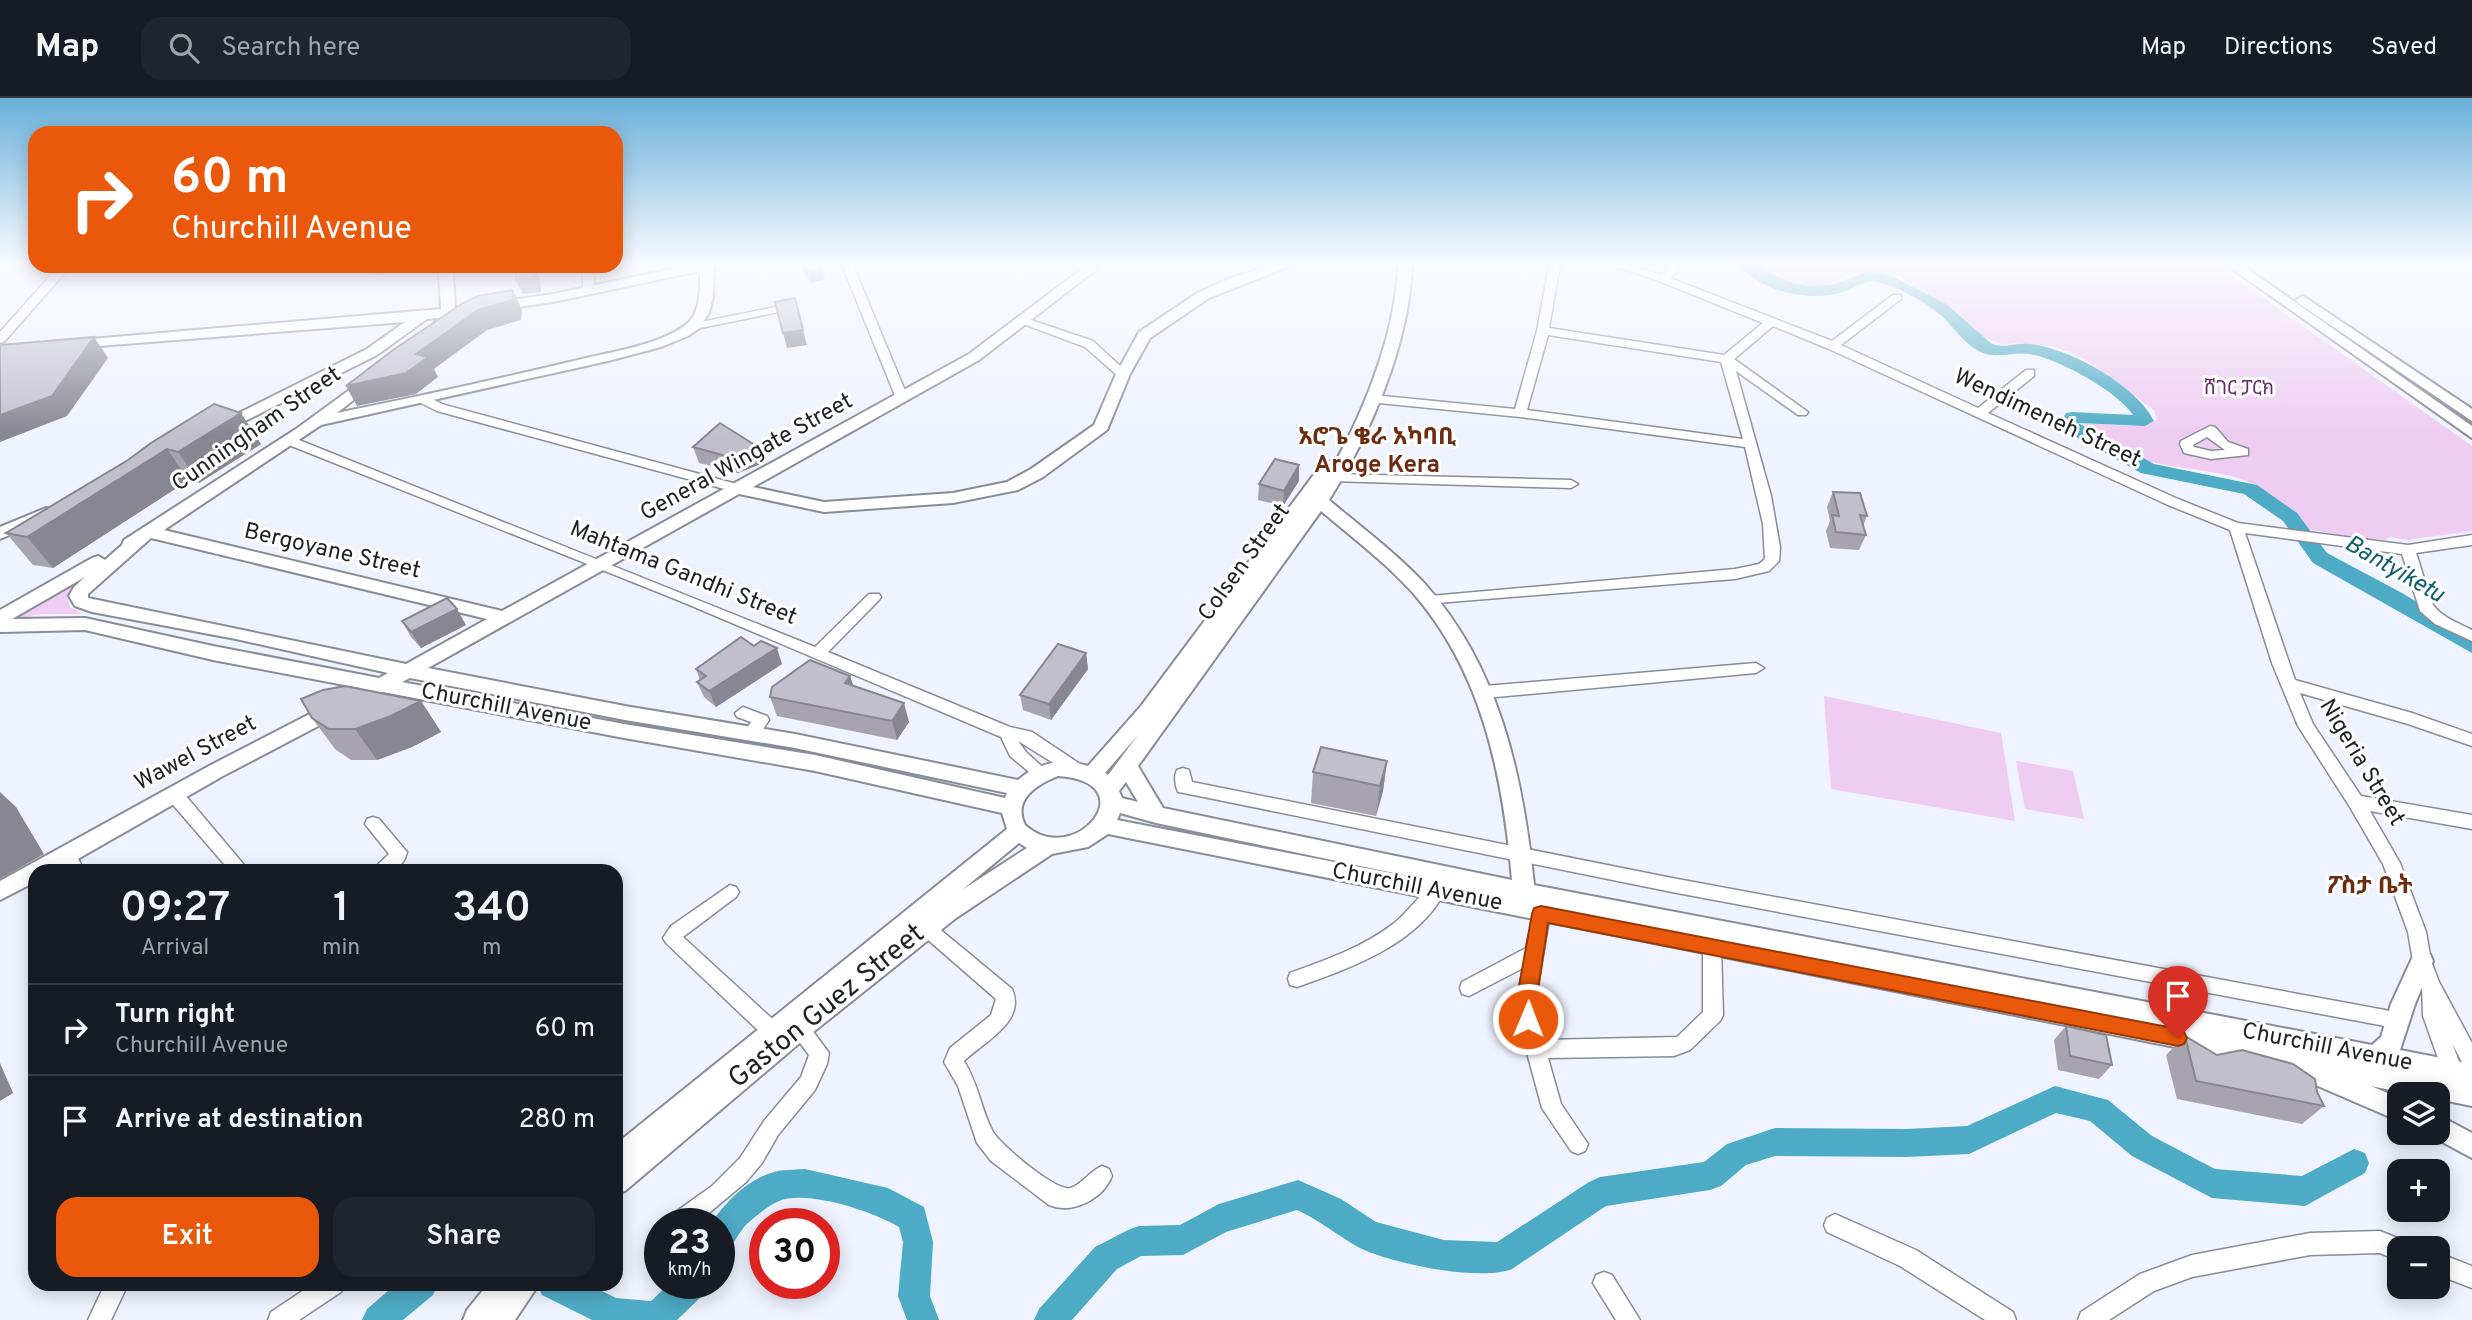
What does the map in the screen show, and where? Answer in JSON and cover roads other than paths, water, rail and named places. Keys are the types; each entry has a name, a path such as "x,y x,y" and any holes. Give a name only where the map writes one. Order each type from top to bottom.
{"main road":[{"path":"60,345 356,322"},
{"path":"209,434 372,352 414,322"},
{"path":"428,338 441,322"},
{"path":"314,423 425,400 614,355 691,327 694,322"},
{"name":"General Wingate Street","path":"408,671 902,398 991,347 1024,322"},
{"path":"739,489 824,507 953,498 1012,486 1101,427 1123,374 1144,335 1163,322"},
{"path":"1083,771 1148,711 1314,498 1342,447 1356,431 1385,322"},
{"name":"Colsen Street","path":"1110,797 1127,765 1314,498 1335,478 1373,400 1397,322"},
{"path":"2311,322 2472,433"},
{"path":"2335,322 2472,416"},
{"path":"2319,328 2340,325"},
{"name":"Cunningham Street","path":"0,618 146,535 314,423 381,374"},
{"path":"2394,379 2413,375"},
{"path":"2420,397 2440,394"},
{"path":"1314,498 1430,601 1459,641 1485,692 1503,747 1521,855 1524,891"},
{"path":"0,534 63,504"},
{"name":"Cunningham Street","path":"87,584 146,535"},
{"name":"Bergoyane Street","path":"146,535 503,617"},
{"name":"Churchill Avenue","path":"87,584 78,596 88,606 236,633 408,671 625,713 752,733 1015,797"},
{"name":"Churchill Avenue","path":"0,626 85,624 213,653 624,731 1015,797"},
{"name":"Wawel Street","path":"72,863 174,794 408,671"},
{"path":"1127,765 1156,815"},
{"path":"1057,768 1083,771 1110,797 1103,825 1079,842 1048,846 1026,838 1011,815 1015,797 1040,772 1057,768"},
{"name":"Churchill Avenue","path":"1110,797 1156,815 1524,891 2376,1058 2467,1085"},
{"name":"Churchill Avenue","path":"1103,825 1541,914 2282,1058 2467,1085"},
{"name":"Gaston Guez Street","path":"623,1155 769,1040 1019,831"},
{"name":"Gaston Guez Street","path":"623,1176 769,1040 799,1028 925,927 998,874 1048,846"},
{"name":"Wawel Street","path":"0,891 28,876"},
{"path":"2376,1058 2390,1044 2403,1004 2422,961"},
{"path":"2282,1058 2387,1105"},
{"path":"2450,1134 2472,1146"},
{"path":"477,1320 512,1291"},
{"path":"498,1320 515,1291"}],"street":[{"path":"4,346 22,322"},
{"path":"691,327 717,322"},
{"path":"871,322 902,398"},
{"path":"1028,322 1089,344 1123,374"},
{"path":"1520,413 1545,322"},
{"path":"1726,359 1771,322"},
{"name":"Wendimeneh Street","path":"1775,322 1833,345 2173,502 2236,527 2408,550 2472,540"},
{"path":"1833,345 1864,322"},
{"path":"1543,331 1726,359 1802,412"},
{"path":"1430,601 1504,592 1694,578 1764,568 1774,553 1773,542 1750,444 1726,359"},
{"path":"1980,413 2030,373"},
{"path":"425,400 441,408 739,489"},
{"path":"1373,400 1520,413 1750,444"},
{"name":"Mahtama Gandhi Street","path":"289,440 819,652 1008,733 1026,736 1083,771"},
{"path":"1335,478 1571,484"},
{"name":"Nigeria Street","path":"2236,527 2306,726 2356,802 2391,863 2417,932 2422,961 2431,984 2428,996 2431,1014 2467,1085"},
{"path":"2408,550 2419,579 2425,607 2440,620 2472,636"},
{"path":"819,652 874,597"},
{"path":"1485,692 1756,668"},
{"path":"2289,684 2472,740"},
{"path":"743,713 761,720 752,733"},
{"path":"1008,733 1011,745 1019,756 1040,772"},
{"path":"1183,774 1184,787 1521,855 2385,1018"},
{"path":"174,794 235,864"},
{"path":"2356,802 2472,822"},
{"path":"373,824 398,852 397,858 389,864"},
{"path":"1297,979 1356,956 1389,938 1413,920 1436,891"},
{"path":"730,892 677,931 672,938 769,1040"},
{"path":"1541,914 1526,1003 1552,1108 1578,1144"},
{"path":"925,927 1005,995 1003,1014 955,1058 956,1068 972,1095 984,1136 1014,1168 1056,1198 1075,1198 1102,1176"},
{"path":"1536,1049 1675,1047 1683,1044 1713,1015 1712,947"},
{"path":"1469,988 1533,953"},
{"path":"698,1208 755,1156 770,1129 813,1074 819,1053 799,1028"},
{"path":"1835,1225 1908,1258 2005,1320"},
{"path":"2089,1320 2148,1282 2192,1266 2310,1244 2380,1242 2387,1245"},
{"path":"2450,1269 2472,1277"},
{"path":"1604,1283 1629,1320"},
{"path":"99,1320 114,1291"},
{"path":"279,1320 322,1291"}],"waterway":[{"name":"Bantyiketu","path":"1957,322 1975,341 1992,351 2032,349 2079,367 2129,399 2140,410 2145,421 2072,417 2068,425 2148,469 2250,489 2290,517 2320,558 2395,598 2472,645"},
{"path":"1050,1320 1106,1258 1139,1241 1183,1240 1219,1219 1298,1195 1330,1210 1369,1236 1444,1256 1501,1258 1600,1192 1710,1176 1737,1154 1775,1142 1906,1143 1969,1140 2055,1099 2098,1110 2142,1146 2212,1183 2305,1191 2354,1163"},
{"path":"735,1214 774,1186 805,1184 888,1203 913,1218 918,1242 914,1296 923,1320"},
{"path":"378,1320 413,1291"},
{"path":"567,1291 614,1314 657,1317 676,1299"}],"district":[{"name":"አሮጌ ቄራ አካባቢ Aroge Kera","path":"1377,452"},
{"name":"ፖስታ ቤት","path":"2370,887"}],"park label":[{"name":"ሸገር ፓርክ","path":"2239,389"}]}
